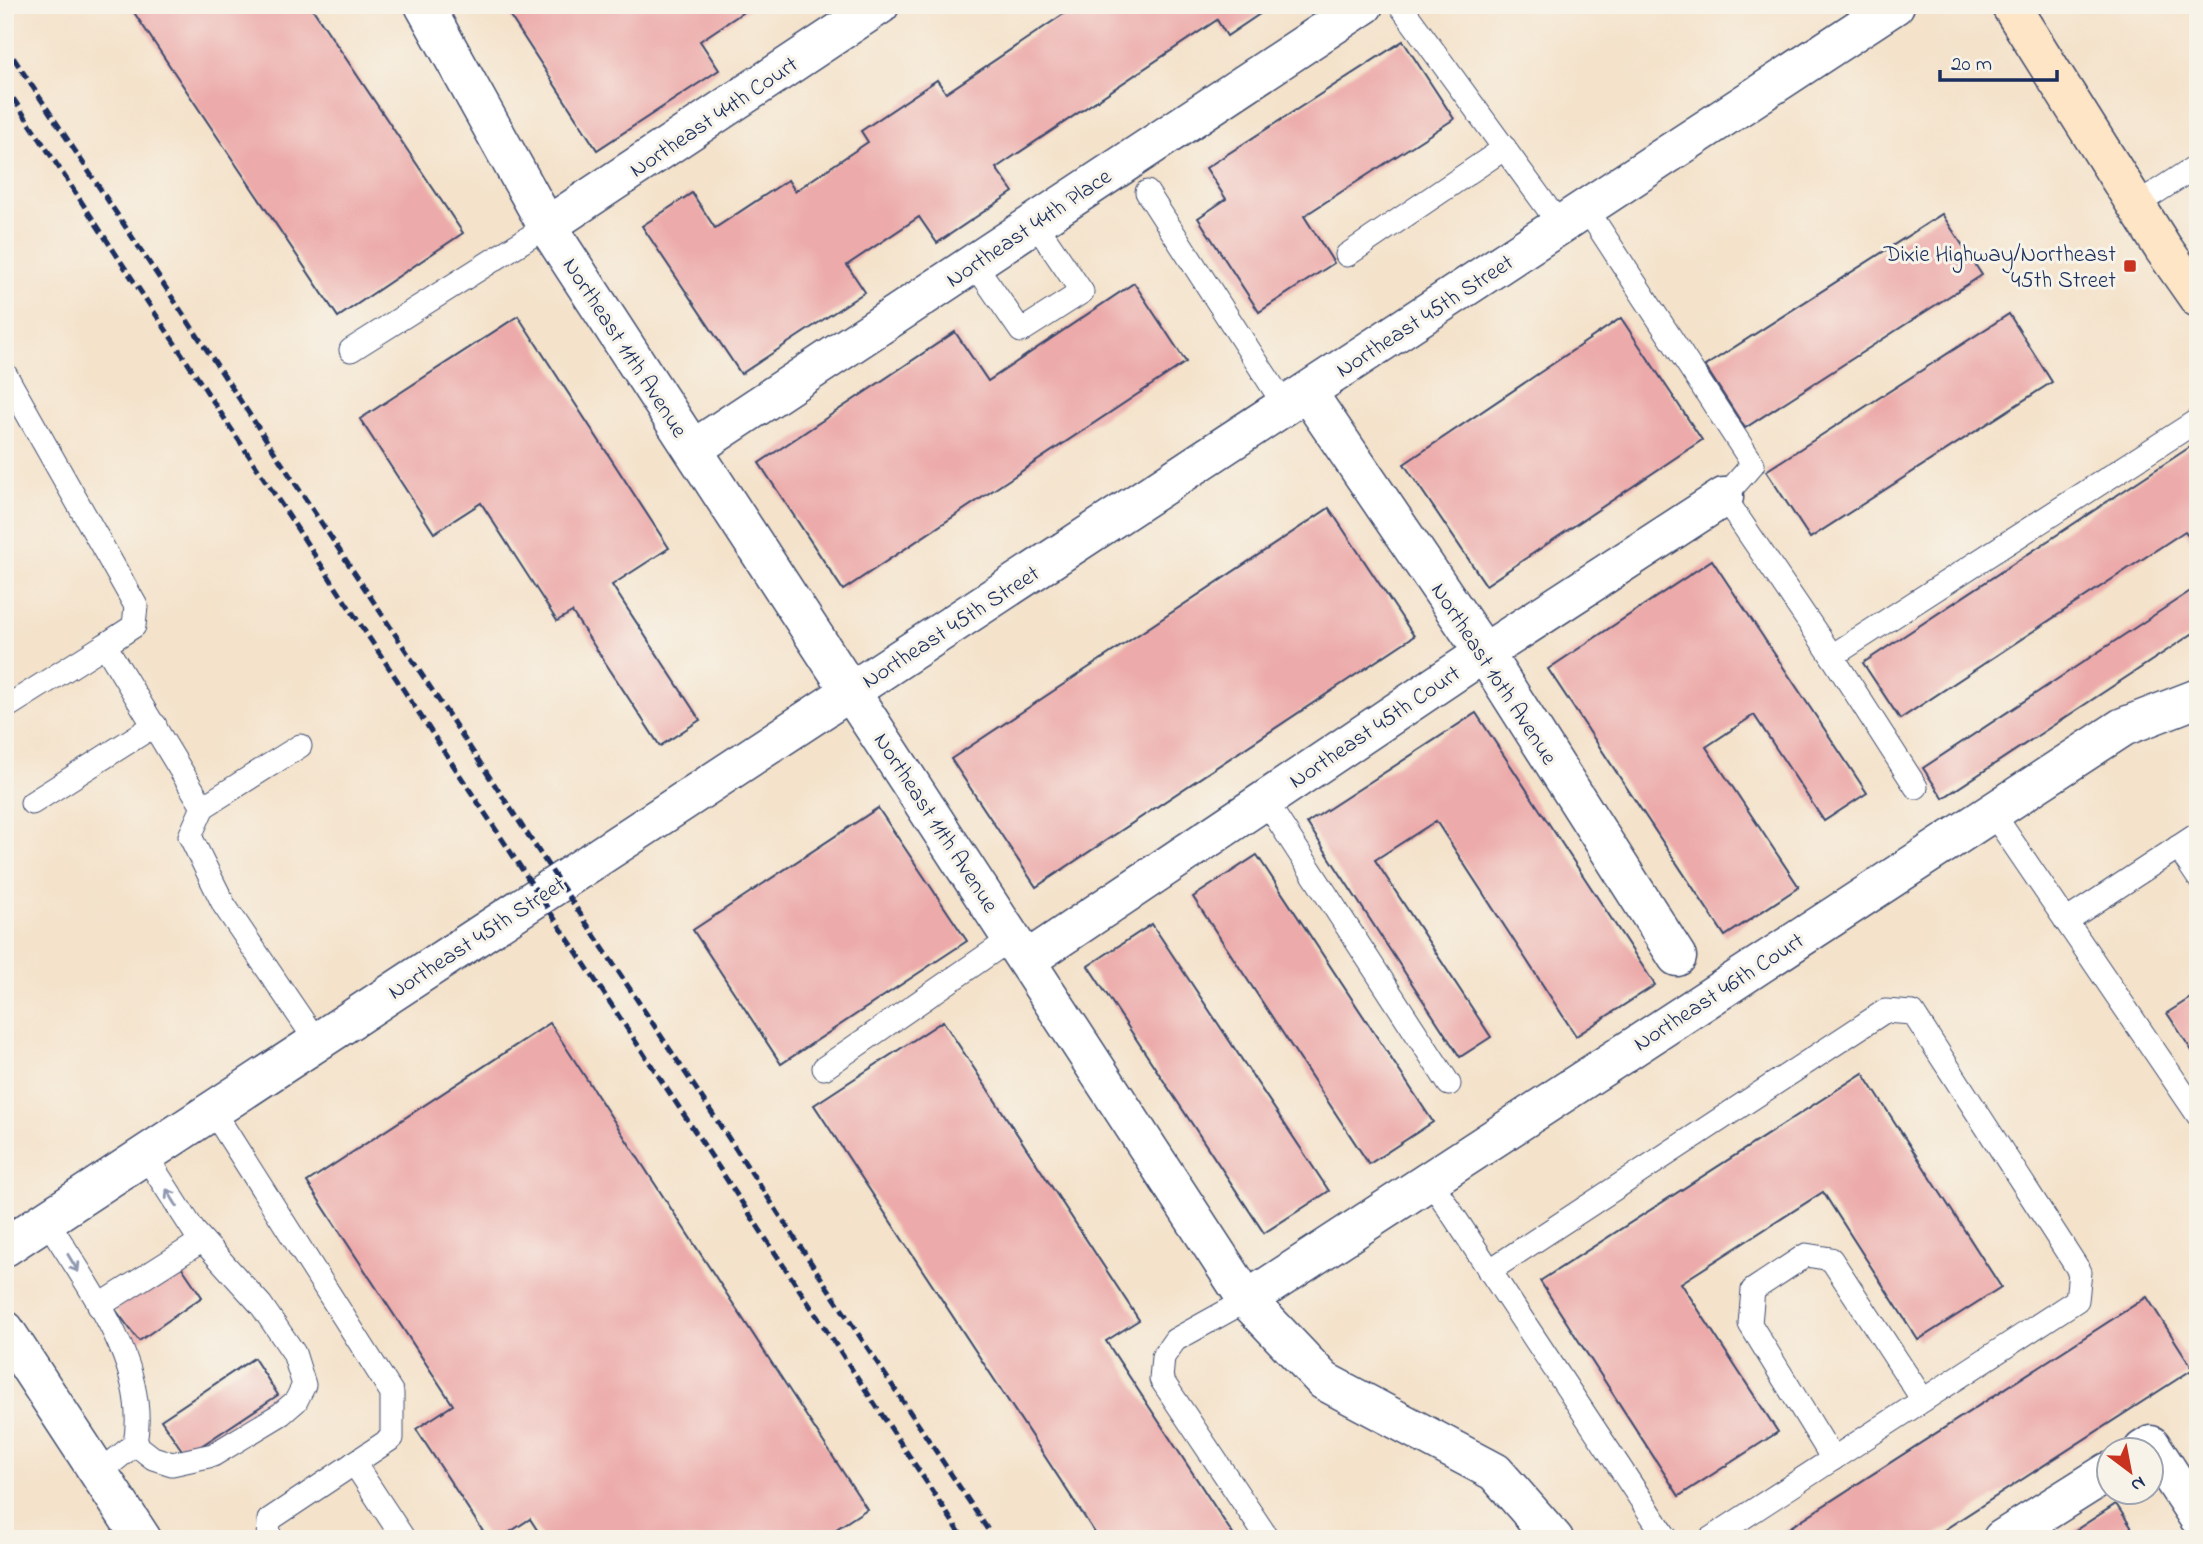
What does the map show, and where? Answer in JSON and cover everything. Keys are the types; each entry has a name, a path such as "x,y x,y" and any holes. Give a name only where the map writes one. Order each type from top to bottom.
{"main road":[{"path":"2010,5 2198,298"}],"street":[{"name":"Northeast 11th Avenue","path":"424,5 547,226 1247,1300 1324,1381 1495,1472 1554,1539"},
{"name":"Northeast 44th Court","path":"547,226 880,5"},
{"name":"Northeast 44th Place","path":"693,449 1364,5"},
{"name":"Northeast 45th Street","path":"5,1247 1895,5"},
{"name":"Northeast 10th Avenue","path":"1296,399 1483,653 1677,957"},
{"name":"Northeast 45th Court","path":"1020,949 1265,800 1483,653 1724,497"},
{"name":"Northeast 46th Court","path":"1247,1300 2123,727 2198,698"},
{"path":"5,1330 142,1539"},
{"path":"2164,1465 2198,1517"},
{"path":"2002,1539 2094,1481"}],"lane":[{"path":"1400,5 1505,148 1573,216 1753,464 1724,497 1832,656 1916,787"},
{"path":"1347,254 1505,148"},
{"path":"2136,205 2198,165"},
{"path":"1147,192 1296,399"},
{"path":"974,263 1021,331 1082,292 1034,223"},
{"path":"351,351 547,226"},
{"path":"5,374 136,606 134,626 5,708"},
{"path":"1832,656 2198,420"},
{"path":"105,645 203,807"},
{"path":"32,803 155,725"},
{"path":"300,746 203,807 190,836 225,905 317,1042"},
{"path":"1265,800 1449,1084"},
{"path":"1992,813 2198,1115"},
{"path":"2066,921 2198,834"},
{"path":"2178,847 2198,877"},
{"path":"824,1068 1020,949"},
{"path":"1489,1270 1885,1011 1913,1013 2080,1272 2077,1300 1710,1539"},
{"path":"213,1111 392,1392 391,1438 270,1520 268,1539"},
{"path":"135,1444 153,1458 172,1464 213,1455 281,1414 296,1401 303,1385 294,1353 261,1305 200,1240 145,1155"},
{"path":"1430,1180 1667,1539"},
{"path":"47,1220 99,1306 130,1368 136,1396 138,1427 135,1444 99,1472"},
{"path":"99,1306 200,1240"},
{"path":"1833,1458 1750,1324 1753,1290 1806,1255 1831,1259 1923,1400"},
{"path":"1247,1300 1175,1340 1163,1357 1161,1379 1268,1539"},
{"path":"354,1463 404,1539"}],"building":[{"path":"129,5 310,5 463,233 338,317"},
{"path":"503,5 754,5 700,41 719,70 597,150"},
{"path":"1077,5 1273,5 1227,36 1217,20 996,168 1013,192 937,243 919,217 847,265 865,292 741,374 642,226 692,193 715,228 788,180 795,191 868,142 861,131 937,80 946,93"},
{"path":"1403,41 1454,119 1304,216 1334,263 1259,312 1198,218 1226,199 1206,168"},
{"path":"1942,214 1982,275 1745,428 1705,366"},
{"path":"1134,283 1186,362 843,590 759,463 955,332 988,381"},
{"path":"2009,314 2052,382 1810,538 1766,471"},
{"path":"518,316 669,548 612,585 700,720 660,746 572,612 557,621 481,503 434,533 360,419"},
{"path":"1621,318 1702,440 1486,585 1404,464"},
{"path":"2193,445 2198,452 2198,549 2185,531 1900,719 1863,663"},
{"path":"1329,508 1414,636 1036,887 951,759"},
{"path":"1712,560 1867,793 1824,821 1754,715 1706,747 1799,887 1725,936 1548,669"},
{"path":"2198,586 2198,630 1943,798 1923,768"},
{"path":"1476,713 1655,985 1576,1036 1436,821 1375,860 1491,1037 1460,1057 1307,823"},
{"path":"878,808 967,941 781,1064 693,930"},
{"path":"1257,855 1433,1122 1369,1164 1193,897"},
{"path":"1152,924 1329,1191 1264,1233 1088,966"},
{"path":"2198,993 2198,1060 2167,1013"},
{"path":"943,1021 1139,1320 1106,1341 1236,1539 1099,1539 814,1105"},
{"path":"550,1023 867,1509 821,1539 543,1539 530,1519 499,1539 488,1539 416,1429 453,1405 307,1182"},
{"path":"1863,1073 2001,1287 1918,1340 1823,1192 1681,1283 1778,1432 1679,1496 1540,1281"},
{"path":"179,1263 202,1297 139,1341 115,1309"},
{"path":"2147,1297 2193,1369 1930,1539 1772,1539"},
{"path":"254,1358 278,1395 186,1456 161,1420"},
{"path":"2113,1506 2117,1506 2139,1539 2062,1539"}],"railway":[{"path":"5,45 994,1539"},
{"path":"5,86 964,1539"}],"place":[{"name":"Dixie Highway/Northeast 45th Street","path":"2130,266"}]}
